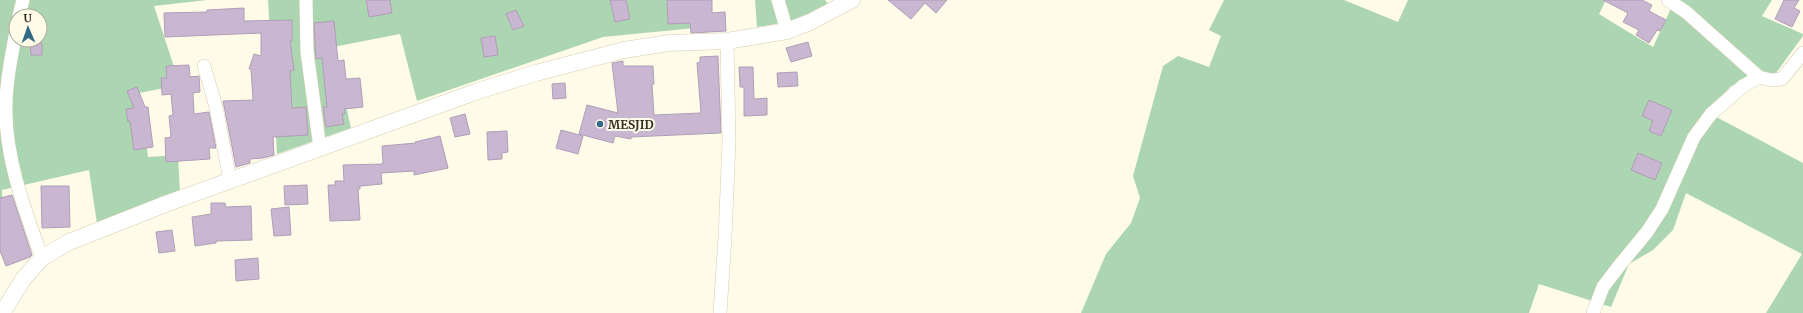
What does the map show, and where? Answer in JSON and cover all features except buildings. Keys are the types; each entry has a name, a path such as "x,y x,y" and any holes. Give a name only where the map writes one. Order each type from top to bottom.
{"street":[{"path":"306,0 307,52 320,148"},
{"path":"778,0 787,31"},
{"path":"2,313 24,278 42,258 56,249 84,236 230,180 478,91 589,58 624,50 669,43 727,41 787,31 810,22 852,0"},
{"path":"1668,0 1686,12 1759,77 1770,80 1782,79 1803,53"},
{"path":"720,313 726,237 729,142 727,41"},
{"path":"13,48 9,68 6,104 9,150 29,222 42,258"},
{"path":"204,66 216,107 230,180"},
{"path":"1593,313 1603,287 1647,232 1662,209 1694,137 1711,114 1743,86 1759,77"}],"green space":[{"path":"0,0 207,0 154,6 180,85 139,93 148,157 178,155 180,193 97,224 89,170 2,190 3,222 0,226"},
{"path":"268,0 697,0 695,28 603,37 417,101 400,34 333,47 351,128 277,154"},
{"path":"755,0 825,0 829,5 793,21 757,27"},
{"path":"1224,0 1344,0 1398,22 1408,0 1606,0 1599,14 1653,47 1675,0 1772,0 1762,16 1803,34 1803,36 1773,77 1746,80 1731,86 1707,112 1803,163 1803,313 1766,313 1802,254 1686,193 1673,230 1653,250 1629,264 1611,307 1539,284 1529,313 1081,313 1106,254 1131,223 1140,198 1133,176 1163,66 1178,56 1209,67 1221,36 1209,30"}],"place":[{"name":"MESJID","path":"600,124"}]}
